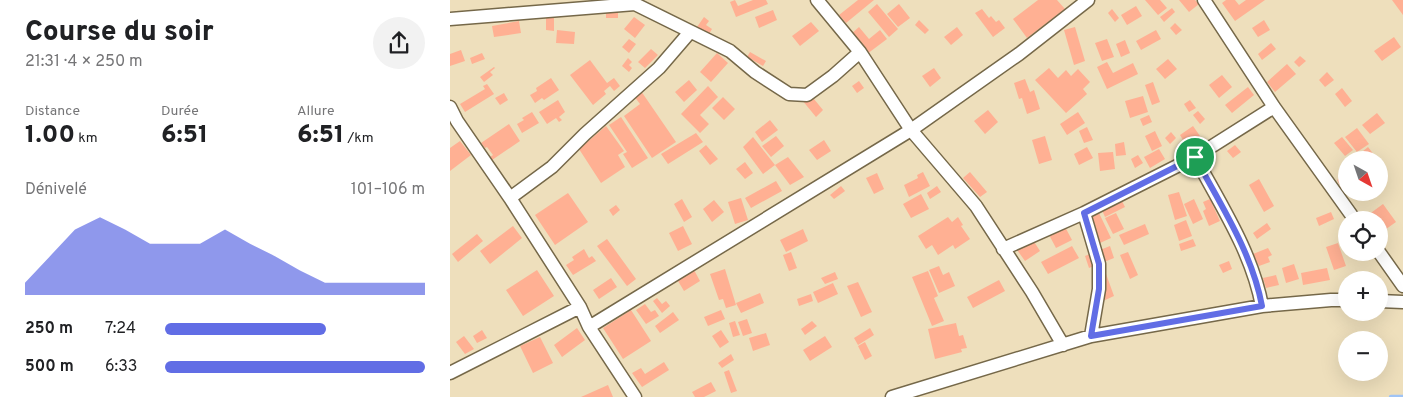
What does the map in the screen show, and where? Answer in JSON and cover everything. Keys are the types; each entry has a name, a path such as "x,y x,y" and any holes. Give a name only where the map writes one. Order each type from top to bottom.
{"street":[{"path":"817,0 860,52 911,130 976,206 1032,292 1063,345"},
{"path":"589,327 911,130 1019,54 1088,0"},
{"path":"1207,1 1274,107 1349,211"},
{"path":"450,19 637,2 690,32 730,51 755,72 788,94 806,95 833,76 860,52"},
{"path":"510,198 552,167 659,68 690,32"},
{"path":"450,107 453,124 510,198 580,307 589,327 635,397"},
{"path":"1003,249 1084,213 1195,157 1274,107"},
{"path":"1195,157 1245,252 1258,284 1262,306"},
{"path":"1084,213 1099,264 1099,289 1091,336"},
{"path":"1385,261 1403,286"},
{"path":"892,397 1091,336 1262,306 1338,300"},
{"path":"1388,301 1403,302"},
{"path":"450,373 580,307"}],"building":[{"path":"735,0 738,6 753,0 766,0 768,4 736,17 730,2"},
{"path":"858,0 874,0 846,23 839,15"},
{"path":"1038,0 1057,0 1065,9 1027,38 1013,19"},
{"path":"1145,0 1160,0 1167,8 1158,15"},
{"path":"1179,0 1195,0 1199,4 1189,12"},
{"path":"1226,0 1235,0 1239,5 1246,0 1265,0 1235,21 1222,3"},
{"path":"1392,0 1403,0 1403,15"},
{"path":"877,4 898,29 889,37 868,12"},
{"path":"899,4 910,18 898,27 887,14"},
{"path":"1136,6 1142,16 1127,25 1121,15"},
{"path":"1172,8 1175,12 1164,22 1160,17"},
{"path":"982,9 989,18 991,16 996,22 999,20 1005,28 993,37 975,13"},
{"path":"1112,9 1119,18 1115,22 1108,13"},
{"path":"773,10 777,20 759,28 755,17"},
{"path":"606,11 618,11 618,18 606,18"},
{"path":"634,17 645,25 635,38 624,29"},
{"path":"704,17 709,21 706,25 712,29 709,34 697,27"},
{"path":"546,18 554,18 554,31 546,30"},
{"path":"919,20 929,30 925,34 915,25"},
{"path":"1264,20 1270,30 1258,37 1252,28"},
{"path":"519,21 521,33 494,37 492,26"},
{"path":"811,22 819,31 800,46 792,36"},
{"path":"1175,23 1182,30 1176,35 1170,28"},
{"path":"859,27 869,39 880,30 887,39 867,54 850,35"},
{"path":"957,27 963,35 951,45 944,37"},
{"path":"1075,27 1085,61 1074,65 1064,30"},
{"path":"557,30 575,32 574,44 556,43"},
{"path":"1156,30 1161,39 1141,50 1136,41"},
{"path":"1394,37 1401,47 1382,61 1374,51"},
{"path":"629,39 636,44 629,53 622,47"},
{"path":"1107,39 1114,57 1102,61 1095,43"},
{"path":"1125,40 1130,53 1121,57 1116,44"},
{"path":"1271,43 1276,49 1262,60 1258,54"},
{"path":"651,49 658,55 645,68 638,62"},
{"path":"461,50 465,61 450,66 450,54"},
{"path":"750,52 766,61 763,66 747,57"},
{"path":"482,53 485,59 472,64 470,58"},
{"path":"717,53 728,63 711,82 700,72"},
{"path":"1300,56 1306,61 1299,67 1294,62"},
{"path":"628,58 632,62 629,65 632,68 629,72 622,66"},
{"path":"1168,59 1177,69 1165,79 1156,69"},
{"path":"590,60 607,83 614,78 620,86 614,91 610,86 604,91 606,94 593,105 570,75"},
{"path":"1107,62 1113,73 1133,63 1138,74 1107,89 1097,67"},
{"path":"1287,64 1296,74 1275,92 1267,82"},
{"path":"494,67 490,72 493,75 484,82 480,77"},
{"path":"934,68 941,78 930,87 922,76"},
{"path":"1049,68 1058,78 1066,70 1071,76 1078,69 1090,82 1083,89 1087,94 1066,113 1035,80"},
{"path":"1327,72 1334,80 1325,87 1319,80"},
{"path":"1222,75 1232,87 1219,98 1209,85"},
{"path":"551,78 559,90 544,100 542,98 535,103 530,95 537,91 536,88"},
{"path":"1025,79 1030,92 1034,90 1040,109 1027,114 1022,98 1019,99 1014,83"},
{"path":"689,80 697,90 684,102 675,92"},
{"path":"859,81 864,88 857,93 852,86"},
{"path":"1153,82 1160,102 1152,105 1145,85"},
{"path":"487,84 494,94 465,112 460,104 485,89 483,86"},
{"path":"708,86 718,97 700,115 709,124 700,133 681,114"},
{"path":"1248,87 1254,95 1232,113 1225,105"},
{"path":"1342,88 1352,101 1345,107 1335,94"},
{"path":"641,91 676,142 652,158 624,116 640,104 634,96"},
{"path":"504,93 508,100 500,105 495,98"},
{"path":"809,93 823,110 816,117 802,100"},
{"path":"1143,96 1148,112 1130,118 1125,101"},
{"path":"723,97 735,109 724,120 712,108"},
{"path":"558,100 565,112 559,117 562,120 559,122 556,118 547,124 539,112"},
{"path":"1190,100 1196,108 1189,112 1184,104"},
{"path":"988,110 998,122 985,134 974,121"},
{"path":"1198,111 1205,119 1200,124 1193,115"},
{"path":"532,112 539,123 522,133 517,124 524,120 522,118"},
{"path":"1078,112 1085,123 1067,135 1060,124"},
{"path":"1377,113 1385,123 1370,134 1362,125"},
{"path":"1149,115 1152,122 1143,126 1140,119"},
{"path":"621,117 648,158 632,168 623,154 627,152 609,125"},
{"path":"770,120 778,130 762,142 755,132"},
{"path":"509,124 520,141 492,160 490,157 493,155 481,143"},
{"path":"606,126 624,151 618,155 625,167 601,183 579,149"},
{"path":"1193,126 1200,136 1186,145 1180,135"},
{"path":"1087,127 1093,140 1084,143 1079,131"},
{"path":"1357,128 1369,144 1356,151 1345,137"},
{"path":"1155,131 1162,146 1152,151 1145,136"},
{"path":"1171,132 1176,138 1170,144 1165,138"},
{"path":"696,133 703,142 668,164 661,154"},
{"path":"776,136 784,146 771,157 762,146"},
{"path":"1045,136 1052,160 1039,164 1032,140"},
{"path":"753,137 775,165 763,174 743,147"},
{"path":"1342,137 1353,150 1341,151 1334,143"},
{"path":"824,140 831,151 817,160 809,150"},
{"path":"460,141 471,155 450,171 450,148"},
{"path":"1124,142 1126,155 1116,156 1115,144"},
{"path":"706,145 718,159 710,165 699,151"},
{"path":"1235,145 1241,152 1233,158 1227,151"},
{"path":"1087,147 1093,158 1079,165 1074,154"},
{"path":"1368,147 1371,151 1363,151"},
{"path":"1159,149 1165,159 1150,168 1144,157"},
{"path":"1113,152 1115,169 1100,171 1098,153"},
{"path":"1138,155 1143,163 1135,168 1131,159"},
{"path":"788,157 804,177 790,185 775,165"},
{"path":"745,162 753,173 745,179 736,169"},
{"path":"923,172 930,186 909,197 904,185 918,178 917,175"},
{"path":"970,172 987,192 980,197 963,178"},
{"path":"877,173 884,189 874,194 866,178"},
{"path":"1259,179 1274,206 1264,212 1249,185"},
{"path":"776,181 782,191 751,208 745,198"},
{"path":"841,186 845,191 834,199 830,195"},
{"path":"937,186 941,192 930,199 927,193"},
{"path":"1179,192 1187,216 1175,220 1168,195"},
{"path":"568,193 588,222 555,245 535,215"},
{"path":"921,194 929,209 911,218 903,204"},
{"path":"741,198 748,220 735,224 728,202"},
{"path":"682,199 692,217 684,222 674,204"},
{"path":"1194,199 1203,219 1193,224 1184,204"},
{"path":"1210,199 1220,221 1209,226 1203,211 1206,209 1203,202"},
{"path":"714,200 724,212 712,222 703,209"},
{"path":"1122,201 1125,207 1105,217 1102,210"},
{"path":"1383,204 1396,222 1388,228 1388,211 1374,211"},
{"path":"616,205 620,210 613,216 609,210"},
{"path":"1331,212 1334,219 1319,226 1316,218"},
{"path":"1099,213 1111,238 1100,243 1088,218"},
{"path":"1116,213 1124,229 1113,234 1105,218"},
{"path":"948,217 952,222 958,217 963,225 961,226 970,239 955,249 953,245 938,255 932,245 926,249 918,236"},
{"path":"1186,220 1192,236 1179,241 1174,225"},
{"path":"1063,223 1072,240 1056,248 1047,231"},
{"path":"1267,223 1271,229 1257,239 1253,233"},
{"path":"1145,224 1149,234 1124,245 1119,235"},
{"path":"513,226 522,238 490,264 480,251"},
{"path":"683,226 692,244 678,251 669,233"},
{"path":"803,229 808,241 786,252 780,240"},
{"path":"477,234 483,241 458,262 452,254"},
{"path":"1031,237 1040,251 1025,261 1015,247"},
{"path":"607,239 636,279 627,286 597,246"},
{"path":"1193,239 1196,246 1181,251 1179,244"},
{"path":"1338,243 1338,261 1344,261 1346,266 1334,270 1326,247"},
{"path":"1072,246 1079,258 1048,274 1041,262"},
{"path":"1110,246 1114,258 1089,268 1085,256"},
{"path":"1268,248 1272,255 1268,257 1270,262 1259,266 1253,254"},
{"path":"584,249 589,258 592,256 596,261 573,275 566,265 574,260 572,257"},
{"path":"791,252 797,268 789,271 783,255"},
{"path":"1128,252 1138,275 1130,279 1120,255"},
{"path":"1229,261 1232,269 1223,273 1219,265"},
{"path":"1294,264 1299,279 1286,283 1282,268"},
{"path":"939,266 943,275 949,272 955,286 939,293 929,270"},
{"path":"1327,268 1330,280 1303,285 1301,273"},
{"path":"725,269 736,305 726,308 723,299 719,300 710,274"},
{"path":"537,270 554,296 523,316 506,290"},
{"path":"694,270 700,281 684,291 678,281"},
{"path":"928,271 938,296 934,298 944,321 932,326 912,277"},
{"path":"1105,271 1114,296 1103,301"},
{"path":"835,272 838,279 825,284 821,278"},
{"path":"1276,275 1279,285 1266,288 1263,278"},
{"path":"611,278 617,287 599,299 593,290"},
{"path":"999,280 1005,291 973,308 967,297"},
{"path":"858,282 872,312 861,317 847,286"},
{"path":"833,283 838,294 818,303 813,292"},
{"path":"760,293 764,303 741,313 736,303"},
{"path":"811,294 813,301 799,306 797,299"},
{"path":"657,298 662,304 666,301 670,306 662,313 653,301"},
{"path":"645,304 651,312 655,310 659,316 646,324 636,310"},
{"path":"631,310 651,341 623,359 603,328"},
{"path":"721,310 725,319 708,326 704,317"},
{"path":"673,312 679,320 660,333 655,326"},
{"path":"747,319 752,333 743,336 738,322"},
{"path":"735,321 740,335 733,337 729,323"},
{"path":"812,321 817,326 805,335 801,329"},
{"path":"956,323 959,336 963,335 967,348 961,349 962,352 935,359 928,329"},
{"path":"577,328 585,340 562,357 554,345"},
{"path":"870,328 874,335 858,345 854,338"},
{"path":"482,330 487,338 477,343 473,336"},
{"path":"721,330 729,342 720,348 712,336"},
{"path":"766,333 770,345 753,351 749,338"},
{"path":"464,336 474,349 465,354 456,342"},
{"path":"825,336 832,347 810,361 803,350"},
{"path":"540,337 553,363 533,373 520,346"},
{"path":"865,342 872,356 865,360 858,346"},
{"path":"731,354 734,360 722,368 718,363"},
{"path":"664,362 669,370 642,387 632,373 641,368 645,374"},
{"path":"729,370 737,391 731,393 724,372"},
{"path":"711,382 716,391 704,397 695,397 692,392"},
{"path":"608,385 613,397 581,397"}],"waterway":[{"path":"1391,397 1403,397"}],"route":[{"path":"1195,157 1245,252 1258,284 1262,306 1162,322 1091,336 1099,289 1099,264 1084,213 1195,157"}]}
